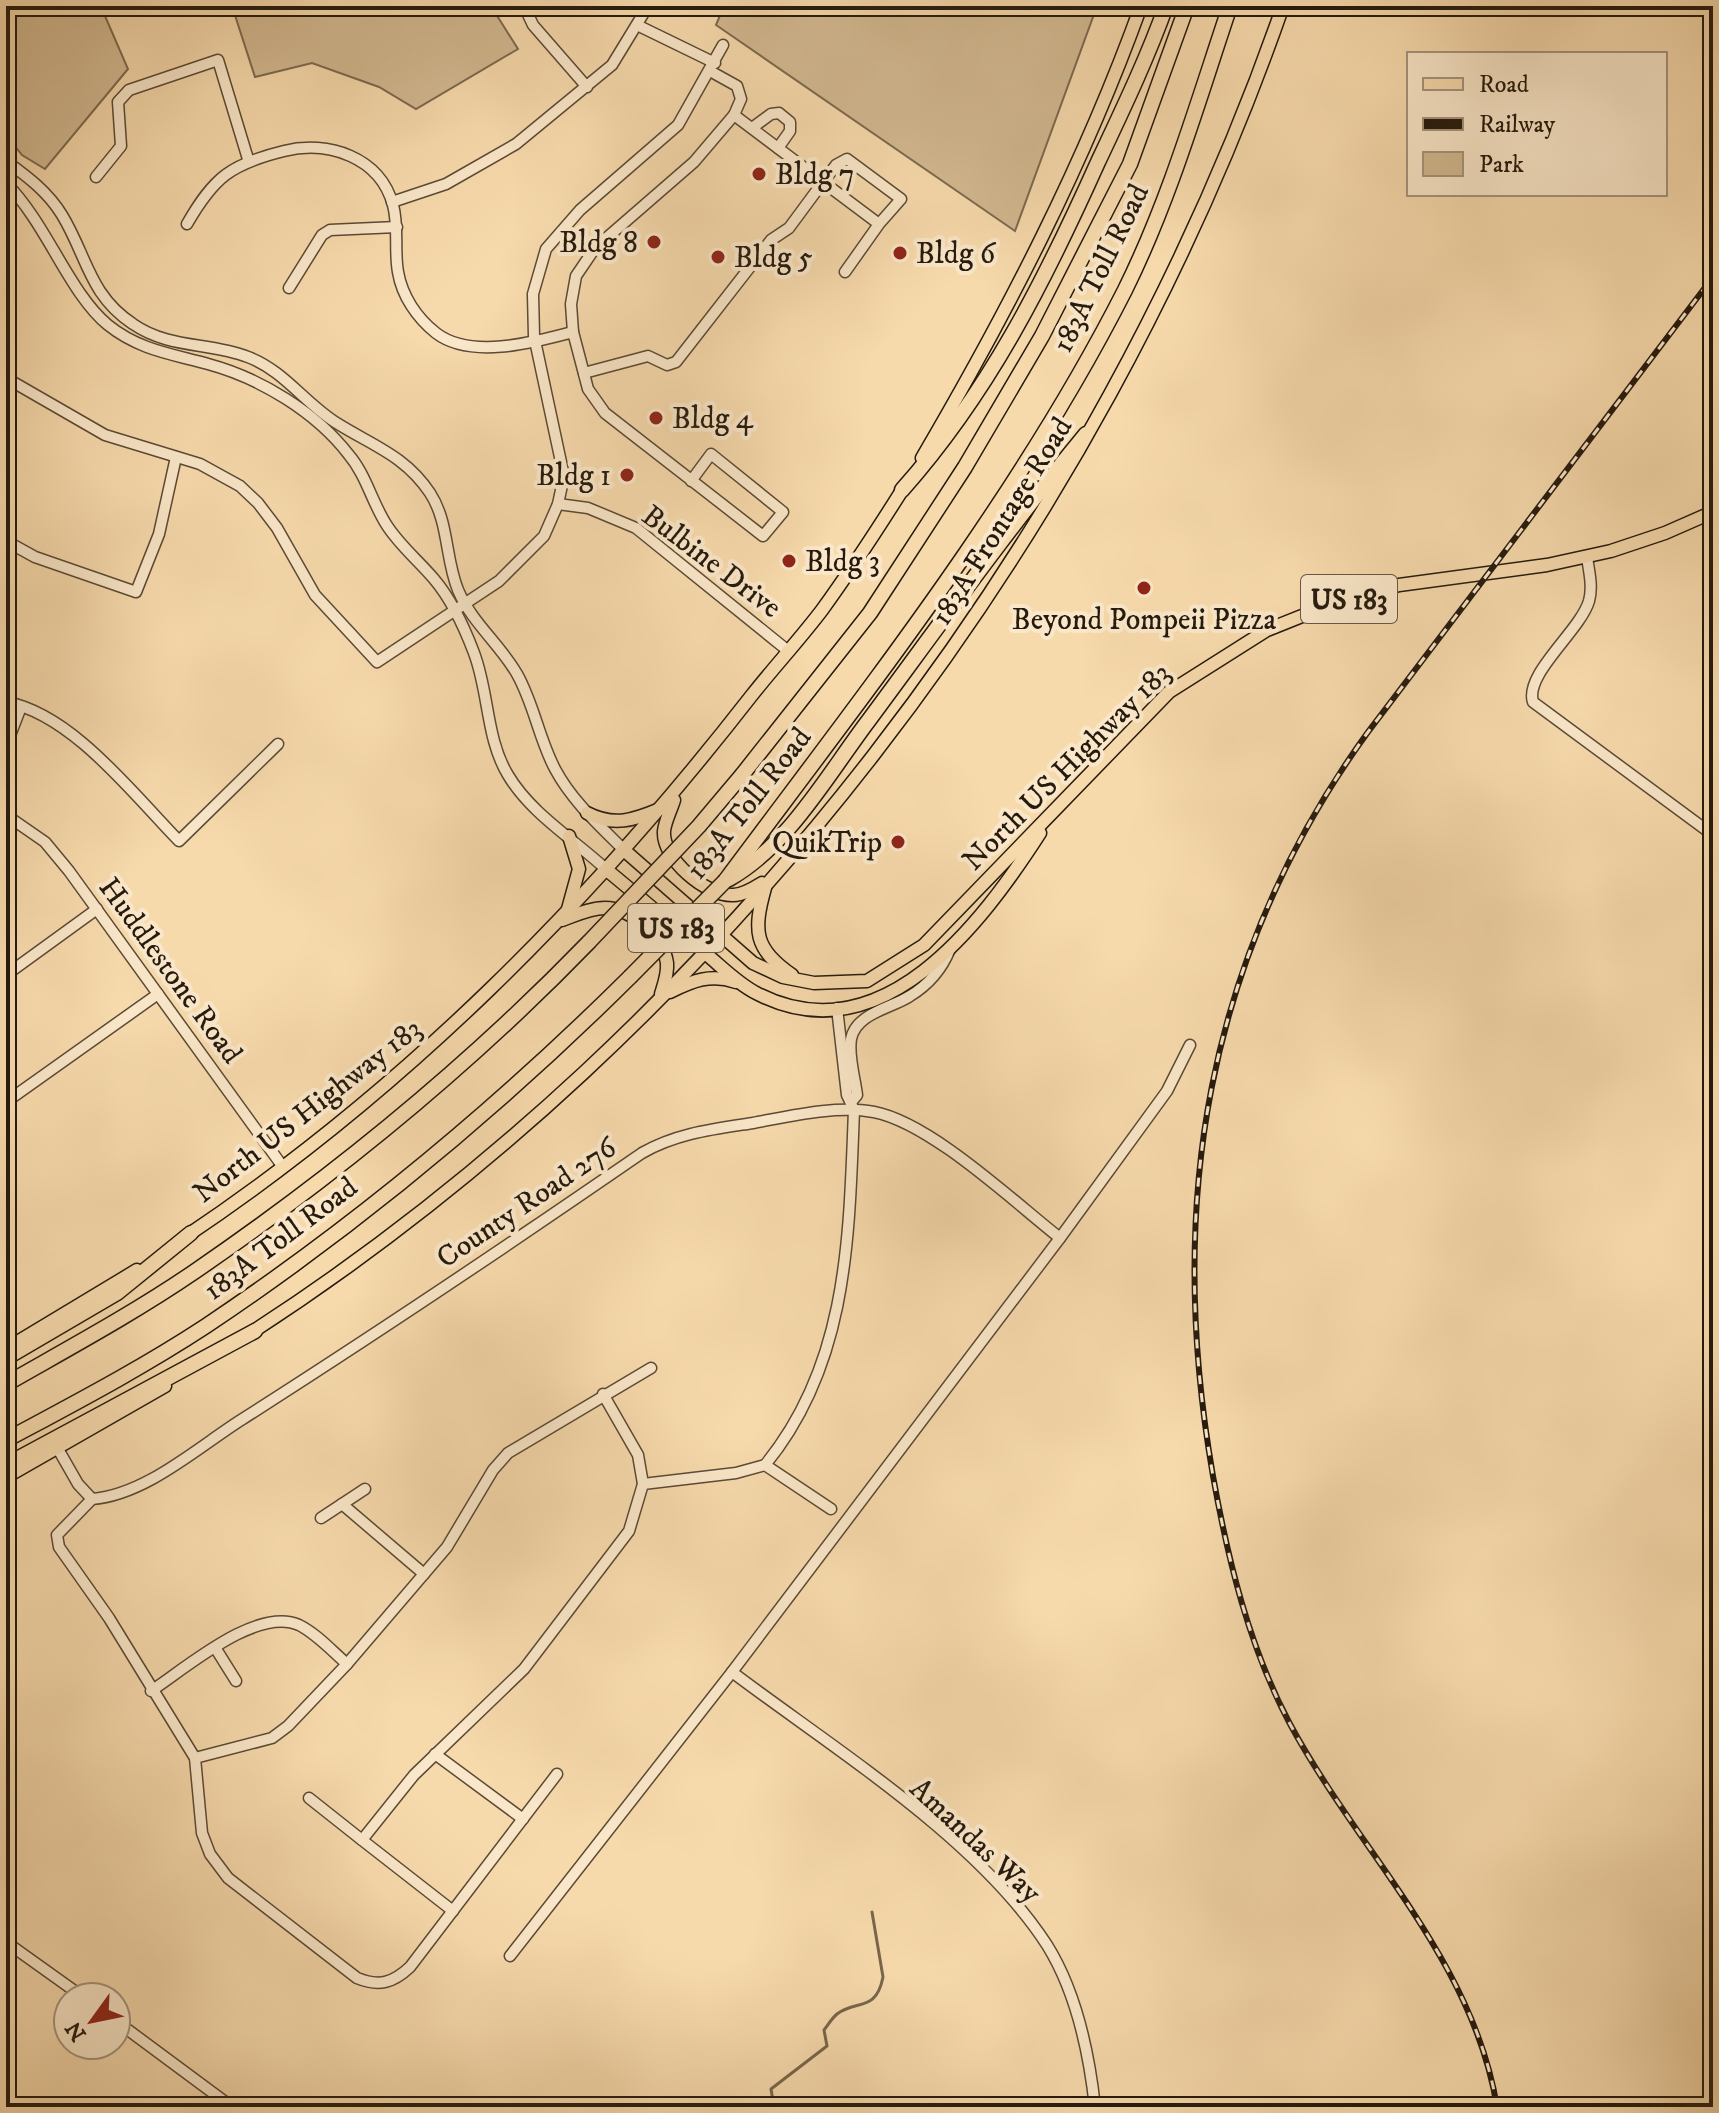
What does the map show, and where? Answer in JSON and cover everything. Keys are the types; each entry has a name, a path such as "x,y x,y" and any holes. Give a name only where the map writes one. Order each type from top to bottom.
{"highway":[{"path":"902,490 942,445 989,377 1045,280 1166,6"},
{"name":"183A Toll Road","path":"6,1384 192,1274 326,1177 427,1097 512,1021 699,826 870,613 965,467 1042,336 1130,164 1187,6"},
{"name":"183A Toll Road","path":"6,1440 205,1327 344,1226 519,1082 725,881 981,530 1090,352 1125,289 1171,184 1230,6"},
{"path":"725,881 755,864 801,811 1039,490 1086,434"},
{"path":"6,1358 117,1293 191,1233"},
{"path":"6,1465 255,1331"}],"main road":[{"path":"625,851 678,790 820,612 902,490 970,376 1049,224 1141,6"},
{"name":"183A Frontage Road","path":"660,997 769,881 853,782 957,642 1065,474 1177,265 1246,103 1283,6"},
{"name":"North US Highway 183","path":"6,1349 191,1233 283,1167 452,1029 625,851 753,963 801,981 826,984 867,981 924,945 1050,816 1106,753 1169,692 1267,630 1337,602 1399,585 1587,557 1656,537 1713,512"},
{"path":"678,790 664,831 669,852 676,861 707,888 724,894 744,892 769,881"},
{"path":"587,813 605,821 625,822 663,808"},
{"name":"North US Highway 183","path":"608,871 744,986 784,1004 837,1008 888,995 919,977 951,948 1008,879 1050,816"},
{"path":"564,917 579,869 569,836"},
{"path":"769,881 758,924 762,947 773,961 801,981"},
{"path":"564,917 591,909 625,911 647,928 662,948 666,976 660,997"},
{"name":"US 183","path":"6,1477 255,1331 447,1189 597,1061 660,997 708,978 744,986"},
{"path":"837,1008 867,981"}],"street":[{"path":"524,6 533,25 587,87"},
{"path":"392,202 481,167 516,144 612,65 639,26 648,6"},
{"path":"639,26 713,67 737,86 741,99 734,115 694,162 595,248 576,276 571,304 573,332 588,389 605,413 691,481 763,536 783,512 711,454 691,481"},
{"path":"6,378 105,435 221,473 258,503 315,595 377,662 466,605 529,555 544,536 558,504 564,476 536,342 533,294 546,249 580,210 678,125 723,45"},
{"path":"96,177 121,146 118,102 129,90 218,60 248,159"},
{"path":"752,128 771,114 779,113 790,122 790,131 778,148"},
{"path":"734,115 879,224"},
{"path":"187,224 204,194 223,174 248,159 298,148 334,149 363,162 377,176 392,202 397,227 398,272 413,311 439,335 476,347 536,342 573,332"},
{"path":"584,373 639,357 648,356 667,365 676,362 771,240 789,228 836,165 847,159 901,199 845,272"},
{"path":"6,161 51,199 96,287 132,324 163,340 253,358 285,378 335,422 386,448 413,470 431,495 443,520 448,555 466,605 516,672 536,715 554,767 587,813 625,851"},
{"path":"6,183 45,230 87,302 107,324 151,351 209,364 272,392 300,408 342,446 359,471 386,525 436,581 454,612 482,674 495,744 504,769 529,803 608,871"},
{"path":"289,288 322,235 330,230 397,227"},
{"path":"6,541 35,557 136,592 162,523 176,457"},
{"name":"Bulbine Drive","path":"558,504 588,508 636,528 787,650"},
{"path":"1587,557 1591,581 1588,601 1577,623 1533,683 1533,702 1713,835"},
{"path":"6,702 60,726 84,745 179,841 278,744"},
{"path":"6,746 21,707"},
{"name":"Huddlestone Road","path":"6,815 45,842 283,1167"},
{"path":"6,975 97,909"},
{"path":"643,1484 736,1473 765,1465 808,1401 842,1293 848,1256 853,1106 857,1095 851,1043 856,1028 868,1017 899,1003 921,988 943,965 951,948"},
{"path":"6,1102 158,994"},
{"path":"837,1008 847,1095 853,1106"},
{"path":"510,1956 732,1672 1060,1238 1167,1091 1190,1045"},
{"name":"County Road 276","path":"92,1499 108,1498 143,1483 665,1140 853,1106 914,1126 1060,1238"},
{"path":"195,1758 279,1735 347,1664 447,1547 500,1462 532,1437 651,1368"},
{"path":"362,1840 435,1754 524,1669 629,1531 643,1484 638,1455 603,1394"},
{"path":"58,1449 78,1484 92,1499 57,1535 59,1547 109,1618 151,1691 195,1758 202,1833 210,1854 228,1878 357,1978 383,1984 397,1978 453,1911 557,1774"},
{"path":"765,1465 831,1509"},
{"path":"321,1518 365,1489"},
{"path":"342,1504 424,1574"},
{"path":"151,1691 260,1623 289,1621 311,1633 347,1664"},
{"path":"216,1649 236,1681"},
{"name":"Amandas Way","path":"732,1672 906,1803 1010,1897 1046,1945 1066,1984 1080,2027 1095,2107"},
{"path":"435,1754 523,1819"},
{"path":"309,1798 453,1911"},
{"path":"6,1942 61,1981"},
{"path":"132,2033 232,2107"}],"green space":[{"path":"6,6 130,6 105,16 128,69 45,169 22,155 6,135"},
{"path":"232,6 491,6 518,49 416,109 379,87 312,63 255,77"},
{"path":"724,6 1097,6 1015,231 716,25"}],"waterway":[{"path":"774,2107 771,2089 827,2046 824,2030 833,2017 876,1996 883,1977 872,1912"}],"railway":[{"path":"1497,2107 1484,2053 1464,2003 1410,1908 1290,1724 1252,1634 1233,1571 1219,1508 1199,1376 1194,1277 1198,1181 1212,1087 1235,995 1268,905 1313,817 1368,732 1713,277"}],"place":[{"name":"Bldg 7","path":"759,174"},
{"name":"Bldg 8","path":"654,242"},
{"name":"Bldg 6","path":"900,253"},
{"name":"Bldg 5","path":"718,257"},
{"name":"Bldg 4","path":"656,418"},
{"name":"Bldg 1","path":"627,475"},
{"name":"Bldg 3","path":"789,561"},
{"name":"Beyond Pompeii Pizza","path":"1144,588"},
{"name":"QuikTrip","path":"898,842"}]}
